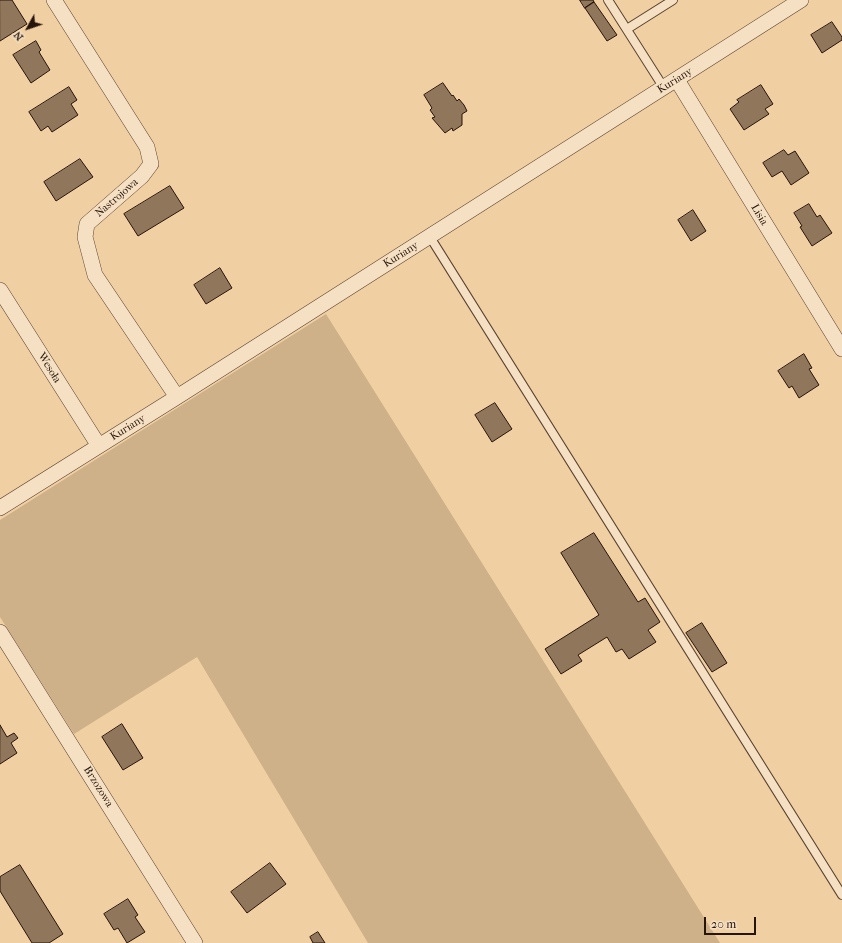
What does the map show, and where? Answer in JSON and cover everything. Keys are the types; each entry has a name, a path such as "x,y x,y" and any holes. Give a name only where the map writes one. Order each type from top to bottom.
{"street":[{"name":"Nastrojowa","path":"54,0 148,146 151,164 142,176 87,224 85,237 95,275 177,397"},
{"name":"Kuriany","path":"0,508 677,80 791,3"},
{"name":"Lisia","path":"677,80 842,349"},
{"name":"Wesoła","path":"0,290 99,446"},
{"name":"Brzozowa","path":"0,632 195,943"}],"lane":[{"path":"608,0 664,88"},
{"path":"627,29 673,0"},
{"path":"430,237 842,895"}],"shaded area":[{"path":"326,314 720,943 368,943 197,657 74,734 0,617 0,520"}],"building":[{"path":"0,0 12,0 27,24 0,41"},
{"path":"580,0 593,0 594,2 585,8"},
{"path":"594,2 617,35 607,41 585,8"},
{"path":"832,22 842,37 842,40 822,53 811,35"},
{"path":"36,41 41,50 39,52 50,70 31,83 13,55"},
{"path":"443,83 457,101 459,99 467,111 462,114 462,125 453,131 452,128 445,133 432,118 435,117 430,110 432,108 424,95"},
{"path":"761,85 773,104 765,109 769,114 744,130 730,109 739,102 737,100"},
{"path":"69,87 77,100 71,104 78,115 52,132 48,126 41,131 29,112"},
{"path":"784,150 788,155 795,151 809,173 791,185 782,171 772,177 763,163"},
{"path":"80,159 93,177 56,201 44,182"},
{"path":"170,186 184,208 138,236 124,214"},
{"path":"809,204 817,217 820,215 832,233 812,246 800,227 802,226 794,213"},
{"path":"693,210 706,231 691,241 678,220"},
{"path":"220,268 232,288 206,304 194,285"},
{"path":"804,354 812,368 809,369 819,385 799,398 792,386 789,388 778,371"},
{"path":"495,403 512,429 492,442 475,415"},
{"path":"594,533 638,602 645,598 660,622 648,630 656,642 629,659 622,649 616,652 607,637 578,655 582,661 561,674 545,649 599,615 561,553"},
{"path":"702,623 727,663 712,672 686,633"},
{"path":"122,724 143,758 123,770 102,737"},
{"path":"0,725 7,737 14,733 18,738 11,743 17,753 0,764"},
{"path":"270,863 286,884 247,913 231,892"},
{"path":"20,865 63,934 49,943 32,943 0,891 0,877"},
{"path":"128,899 138,915 135,917 145,932 127,943 118,928 114,930 104,914"},
{"path":"318,932 325,943 313,943 310,937"}]}
